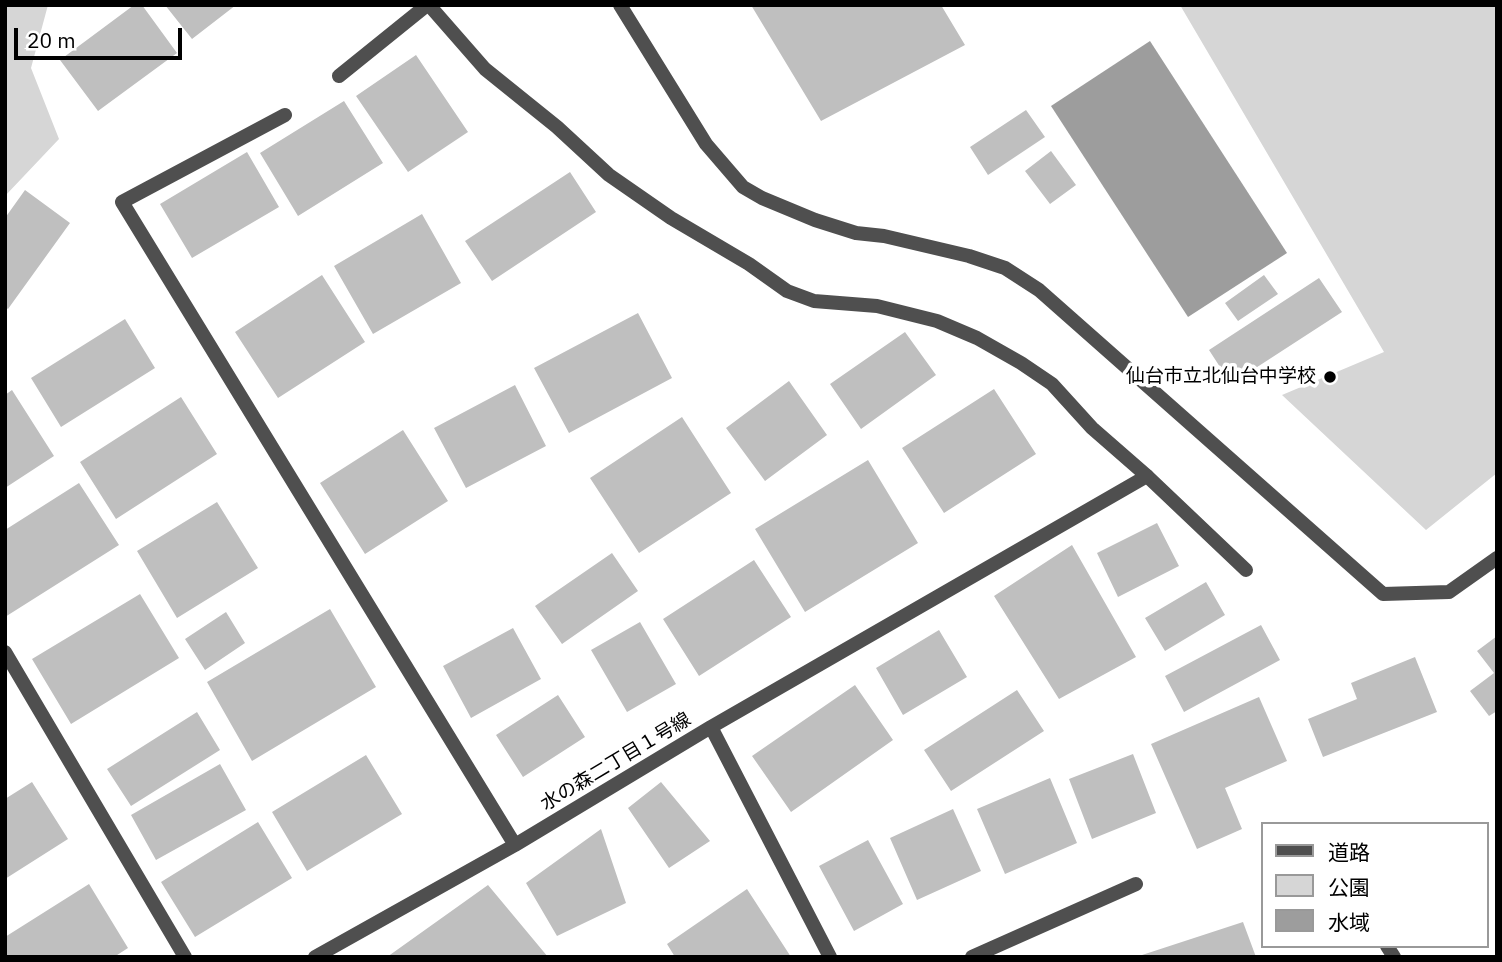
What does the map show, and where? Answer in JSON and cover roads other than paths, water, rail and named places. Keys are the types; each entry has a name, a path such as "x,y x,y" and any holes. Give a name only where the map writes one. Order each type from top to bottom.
{"street":[{"path":"338,76 428,5 485,69 557,127 610,175 671,218 787,290 814,301 877,306 937,321 978,338 1052,384 1091,428 1147,476 1246,570"},
{"path":"620,5 706,144 743,187 815,220 856,233 884,236 970,256 1005,268 1039,290 1382,594 1449,592 1497,558"},
{"path":"285,115 122,202 515,845"},
{"path":"711,727 1147,476"},
{"path":"5,652 185,957"},
{"name":"水の森二丁目１号線","path":"315,957 515,845 711,727 830,957"},
{"path":"972,957 1136,884"}],"water":[{"path":"1150,41 1287,253 1188,317 1051,106"}],"place":[{"name":"仙台市立北仙台中学校","path":"1330,377"}]}
